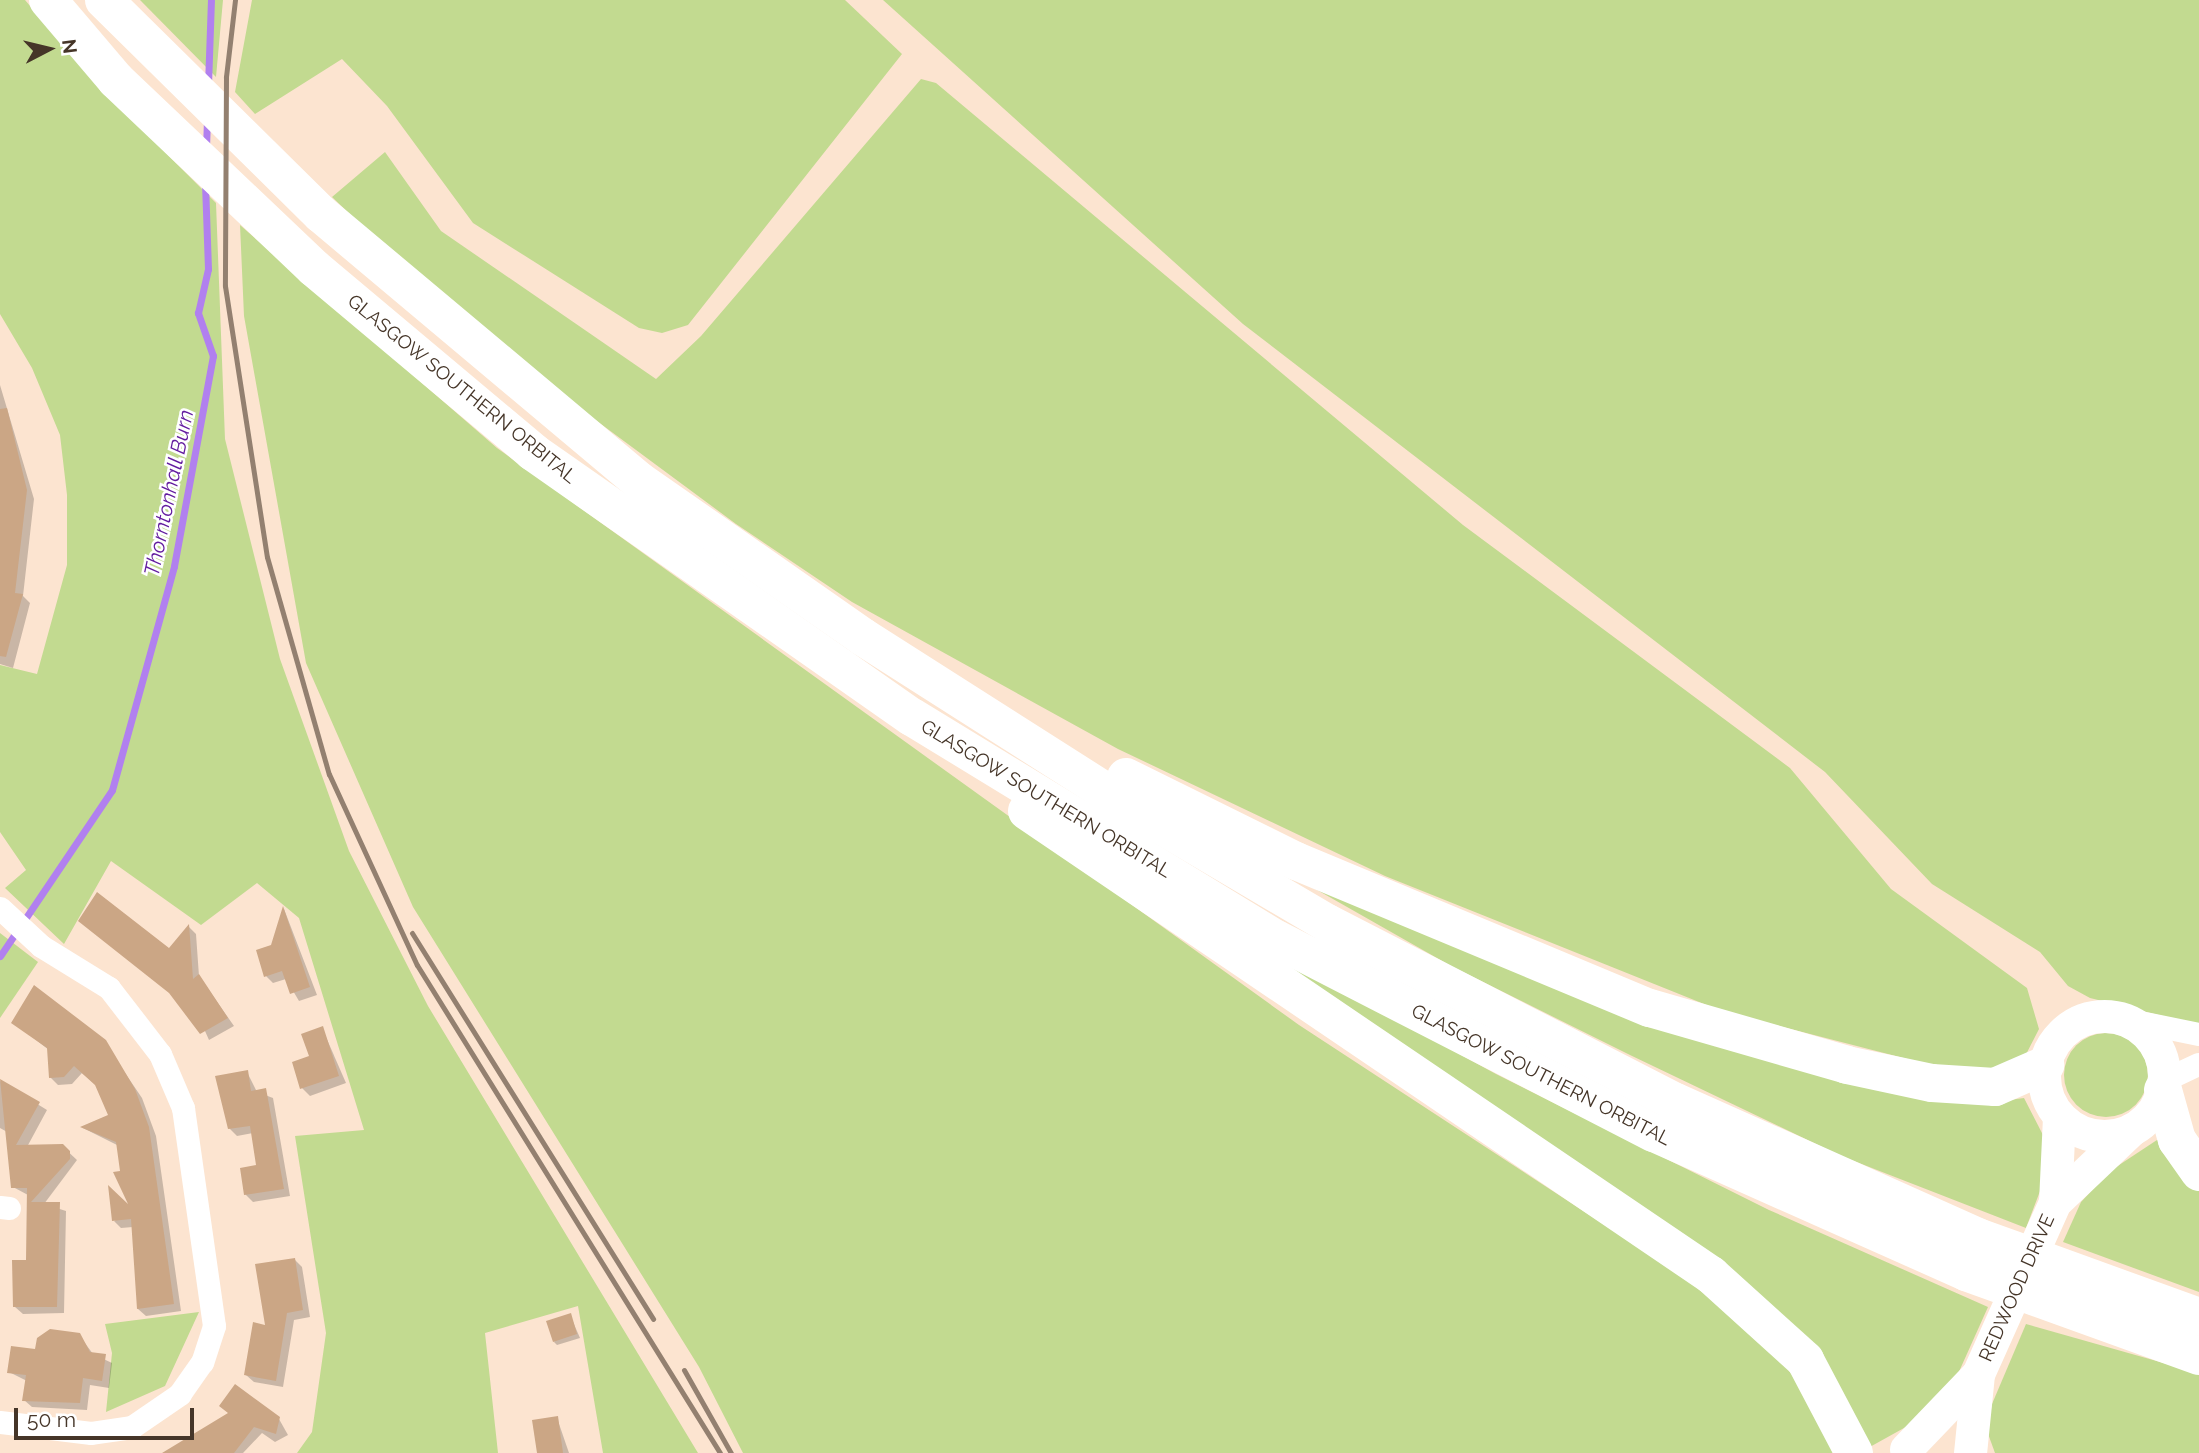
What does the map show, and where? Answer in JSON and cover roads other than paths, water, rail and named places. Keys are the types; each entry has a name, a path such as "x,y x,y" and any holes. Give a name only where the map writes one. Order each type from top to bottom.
{"highway":[{"name":"GLASGOW SOUTHERN ORBITAL","path":"48,0 116,79 314,268 533,452 912,717 1276,939 1654,1133 2072,1292 2199,1356"},
{"name":"GLASGOW SOUTHERN ORBITAL","path":"108,5 321,214 638,480 944,689 1327,923 1972,1254"},
{"path":"944,689 1296,861 1650,1008 1922,1081 1995,1087 2045,1065"},
{"path":"912,717 1061,839 1711,1275 1805,1360 1854,1453"},
{"path":"2163,1085 2176,1140 2199,1172"},
{"name":"GLASGOW SOUTHERN ORBITAL","path":"2072,1292 2199,1317"}],"street":[{"path":"0,908 47,950 112,991 142,1026 171,1078 183,1108 214,1326 202,1362 180,1394 132,1427 81,1432 0,1422"},
{"path":"2199,1034 2125,1019 2083,1019 2055,1041 2045,1065 2046,1091 2059,1116 2093,1135 2131,1130 2146,1119 2163,1085 2199,1064"},
{"path":"2125,1019 2153,1041 2163,1085"},
{"name":"REDWOOD DRIVE","path":"1970,1453 1978,1374 2055,1202 2059,1116"},
{"name":"REDWOOD DRIVE","path":"2055,1202 2131,1130"},
{"name":"REDWOOD DRIVE","path":"1903,1451 1978,1374"},
{"path":"1903,1451 1932,1446 1955,1453"}],"waterway":[{"name":"Thorntonhall Burn","path":"208,85 211,0"},
{"name":"Thorntonhall Burn","path":"206,148 207,122"},
{"name":"Thorntonhall Burn","path":"0,956 112,790 174,566 213,356 198,313 208,269 205,181"}],"railway":[{"path":"235,0 226,77 225,286 267,557 329,774 417,965 720,1453"},
{"path":"412,933 653,1319"},
{"path":"684,1370 731,1453"}]}
